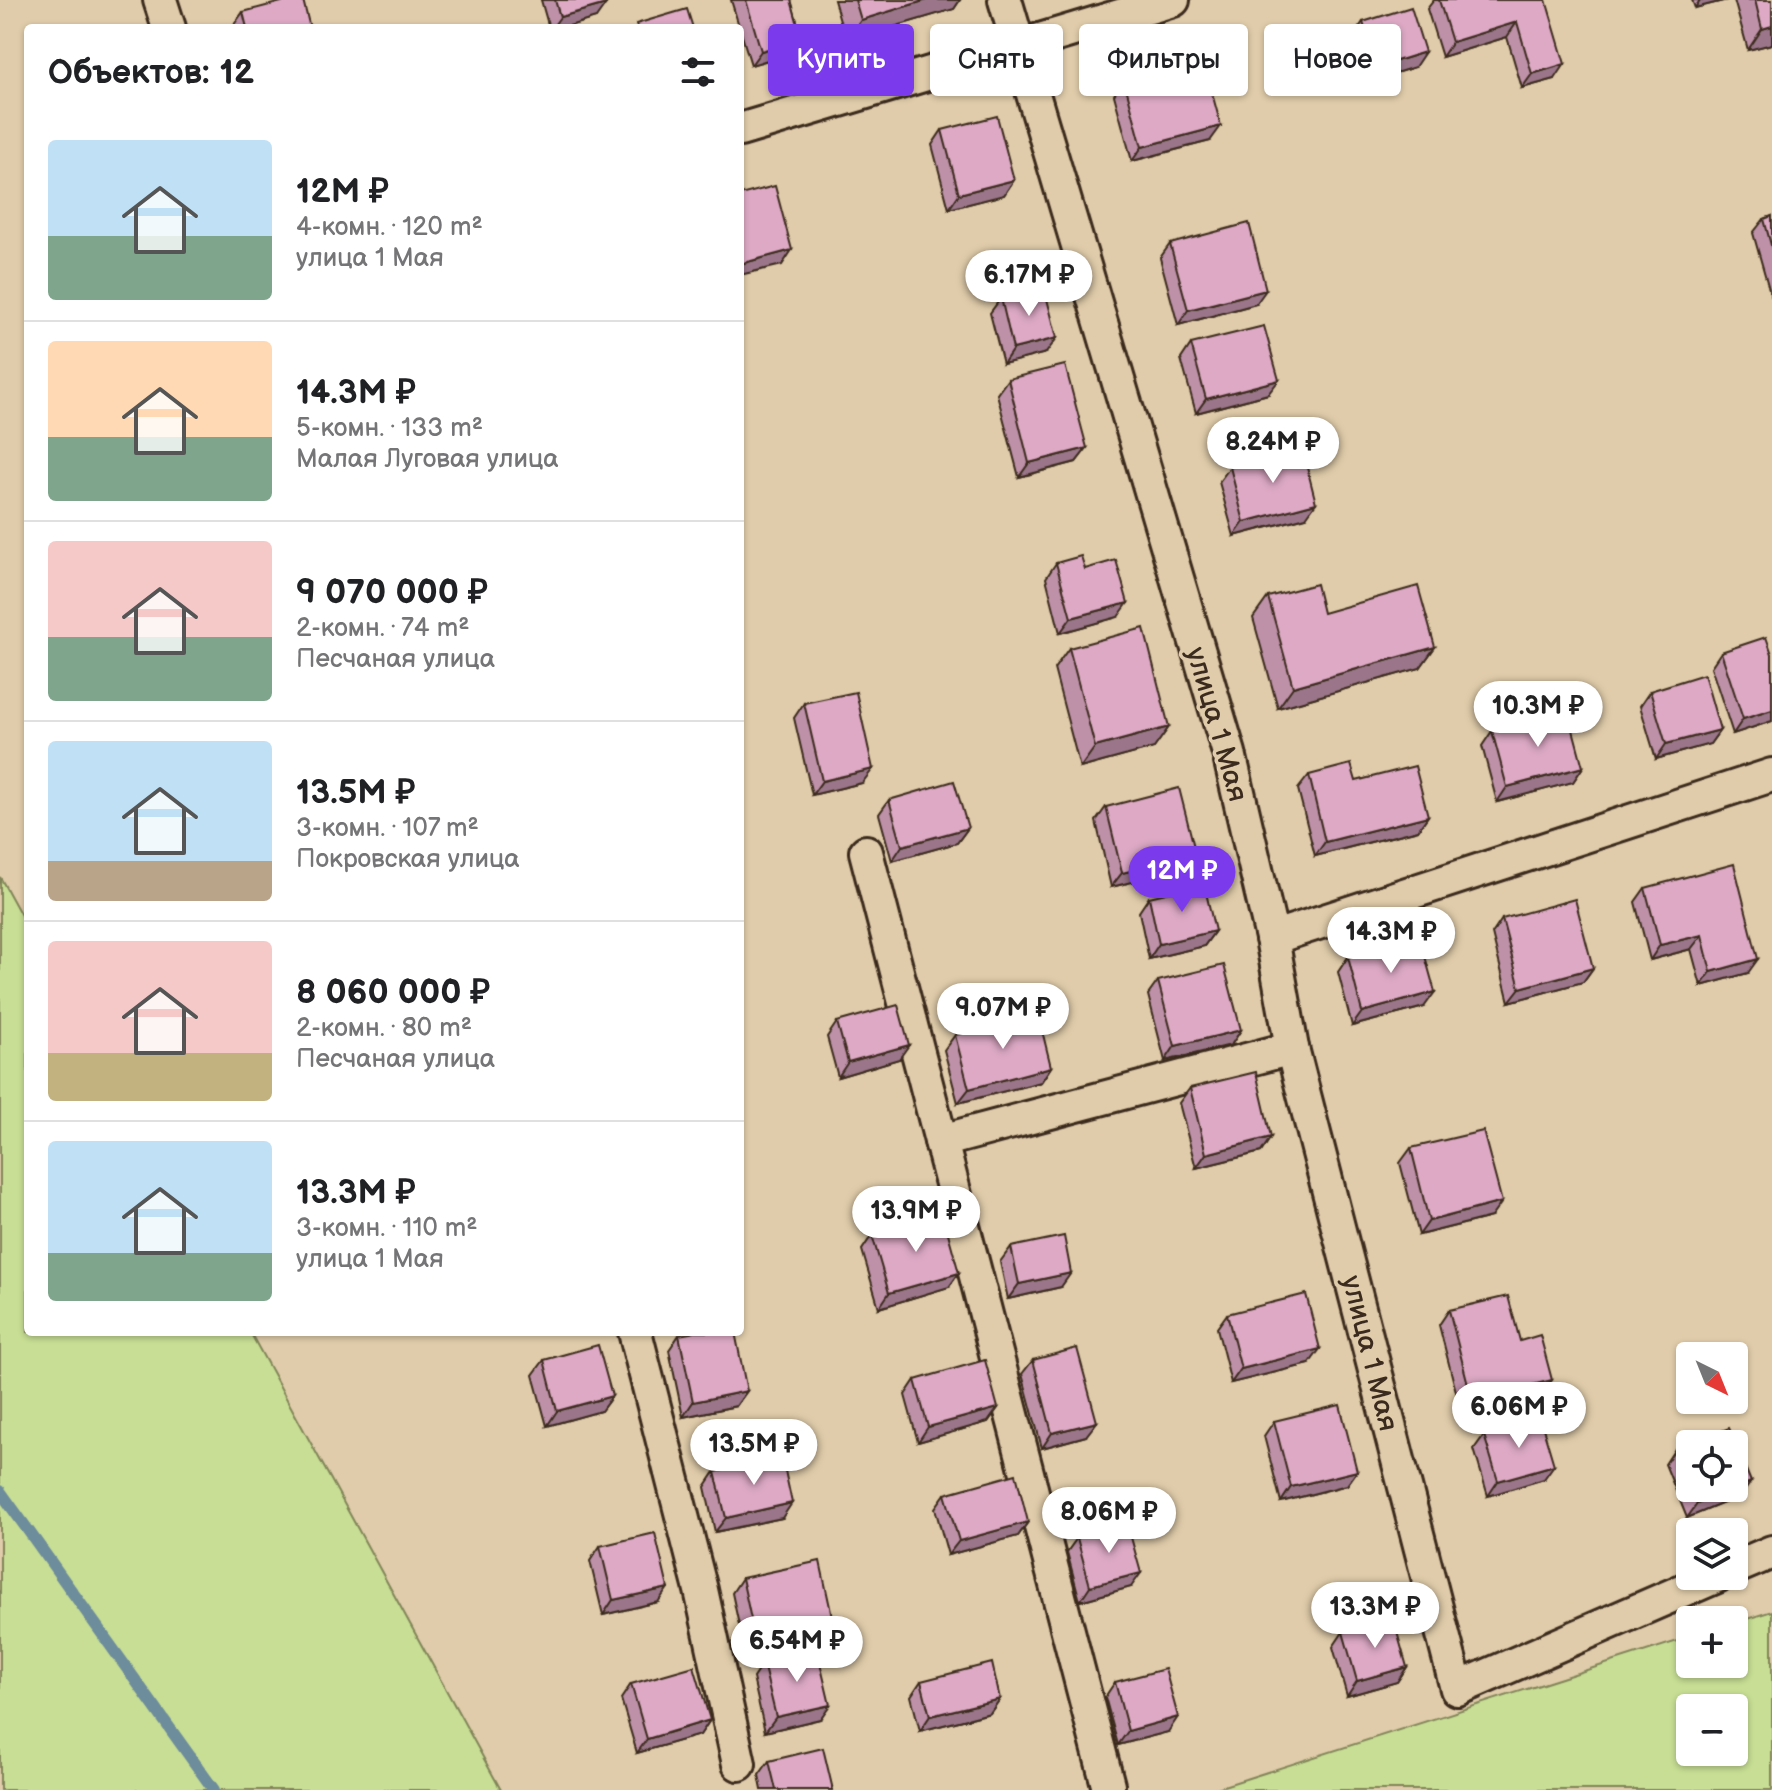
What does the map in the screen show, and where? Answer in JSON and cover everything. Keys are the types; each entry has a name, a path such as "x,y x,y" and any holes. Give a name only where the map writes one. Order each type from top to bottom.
{"street":[{"path":"160,0 168,24"},
{"name":"улица 1 Мая","path":"1005,0 1011,24"},
{"path":"1063,34 1173,0"},
{"path":"744,129 930,74"},
{"name":"улица 1 Мая","path":"1031,96 1229,753 1272,938 1292,1048 1457,1689 1685,1590"},
{"path":"1272,938 1772,775"},
{"path":"866,852 1108,1785"},
{"path":"941,1141 1292,1048"},
{"path":"636,1336 701,1590 739,1764"},
{"path":"1748,1562 1772,1552"}],"green space":[{"path":"0,877 24,921 24,1336 252,1336 501,1790 0,1790"},
{"path":"1772,1611 1772,1790 1211,1790 1676,1641 1676,1678 1748,1678 1748,1619"}],"building":[{"path":"289,0 303,0 309,24 246,24 243,12"},
{"path":"555,0 605,0 606,4 560,17"},
{"path":"746,0 791,0 798,24 768,24 768,49 761,51"},
{"path":"855,0 927,0 861,20"},
{"path":"1439,0 1546,0 1565,64 1532,74 1517,22 1452,42"},
{"path":"1755,0 1772,0 1772,26 1762,29"},
{"path":"1411,7 1425,52 1401,60 1401,24 1363,22"},
{"path":"687,9 692,24 636,24"},
{"path":"1128,96 1213,96 1221,126 1142,147"},
{"path":"997,116 1014,180 959,194 942,130"},
{"path":"775,186 792,250 744,263 744,194"},
{"path":"1772,216 1772,249 1764,219"},
{"path":"1249,223 1266,290 1188,310 1170,244"},
{"path":"1044,287 1057,338 1013,349 1001,298"},
{"path":"1264,326 1279,380 1206,399 1191,344"},
{"path":"1065,365 1087,448 1029,463 1008,379"},
{"path":"1302,448 1316,503 1244,522 1230,467"},
{"path":"1081,556 1085,569 1116,560 1128,603 1071,618 1056,563"},
{"path":"1316,584 1323,613 1418,586 1435,647 1293,687 1268,597"},
{"path":"1144,628 1169,727 1095,747 1069,648"},
{"path":"1766,637 1772,654 1772,710 1743,719 1721,652"},
{"path":"1704,674 1720,730 1666,744 1650,691"},
{"path":"856,692 873,769 822,781 804,703"},
{"path":"1568,711 1583,767 1507,787 1492,731"},
{"path":"1351,764 1356,781 1415,766 1428,816 1325,842 1309,775"},
{"path":"954,781 968,828 902,846 889,800"},
{"path":"1179,788 1196,855 1122,873 1106,807"},
{"path":"1734,864 1758,959 1711,972 1702,935 1660,945 1645,888"},
{"path":"1204,884 1215,931 1159,944 1149,897"},
{"path":"1575,899 1593,968 1520,988 1502,919"},
{"path":"1420,938 1435,992 1362,1012 1348,957"},
{"path":"1224,965 1241,1030 1175,1046 1158,981"},
{"path":"898,1005 909,1045 848,1062 837,1022"},
{"path":"1038,1014 1051,1067 969,1089 955,1035"},
{"path":"1256,1072 1271,1137 1206,1154 1190,1088"},
{"path":"1483,1131 1502,1202 1429,1221 1411,1148"},
{"path":"943,1215 959,1273 889,1293 872,1235"},
{"path":"1064,1236 1071,1273 1019,1284 1011,1247"},
{"path":"1306,1294 1320,1349 1241,1369 1227,1314"},
{"path":"1508,1296 1520,1341 1540,1335 1552,1380 1472,1400 1449,1310"},
{"path":"679,1336 736,1336 747,1391 693,1402"},
{"path":"598,1345 612,1396 557,1411 544,1360"},
{"path":"1077,1348 1097,1422 1052,1433 1033,1360"},
{"path":"985,1360 998,1408 928,1427 915,1380"},
{"path":"1340,1405 1357,1471 1291,1487 1274,1421"},
{"path":"1540,1418 1554,1465 1498,1481 1484,1435"},
{"path":"782,1457 792,1503 726,1518 715,1472"},
{"path":"1016,1474 1028,1522 959,1541 945,1494"},
{"path":"1127,1523 1141,1573 1090,1586 1077,1538"},
{"path":"655,1533 668,1588 613,1600 600,1546"},
{"path":"820,1561 833,1621 755,1638 742,1578"},
{"path":"1393,1618 1407,1667 1357,1681 1343,1632"},
{"path":"817,1650 830,1705 776,1717 763,1663"},
{"path":"992,1663 1000,1699 930,1716 921,1681"},
{"path":"694,1666 710,1720 647,1739 631,1684"},
{"path":"1165,1669 1178,1717 1128,1731 1115,1682"},
{"path":"823,1748 833,1790 776,1790 769,1761"}],"waterway":[{"path":"0,1491 214,1790"}]}
